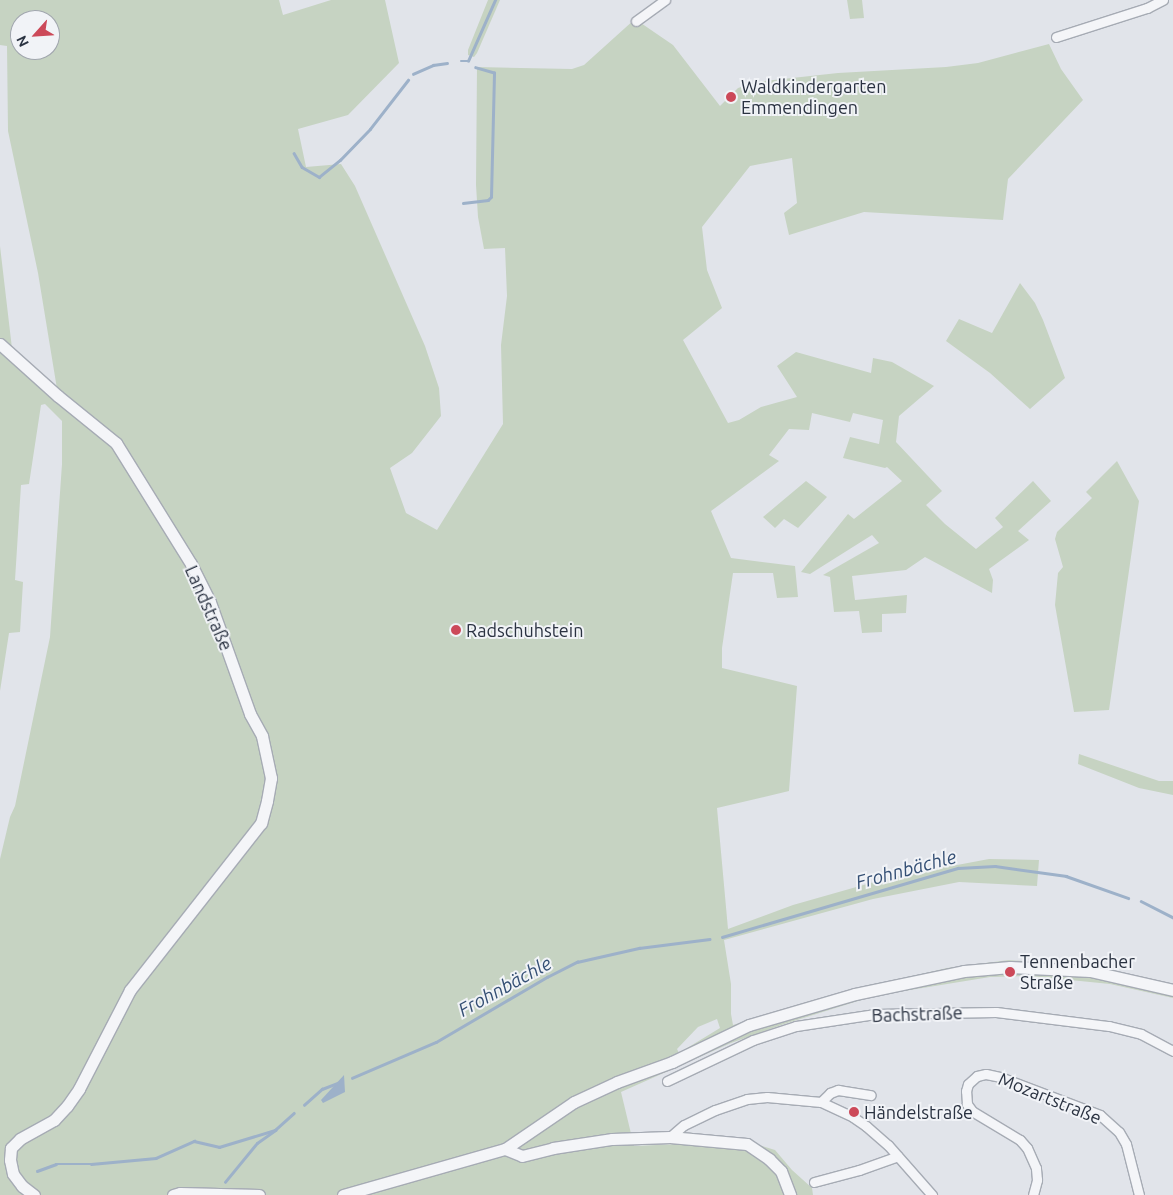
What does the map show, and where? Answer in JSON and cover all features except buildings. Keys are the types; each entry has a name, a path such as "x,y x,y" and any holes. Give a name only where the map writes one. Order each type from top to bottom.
{"street":[{"path":"636,21 665,0"},
{"path":"1056,37 1147,8 1163,0"},
{"name":"Landstraße","path":"0,344 58,396 116,443 190,564 210,602 250,714 262,736 271,778 268,801 261,823 130,990 79,1089 54,1120 20,1139 11,1148 13,1174 22,1186 34,1195"},
{"path":"343,1195 505,1149 574,1102 617,1082 672,1062 749,1025 855,994 964,971 1010,967 1090,971 1173,990"},
{"name":"Bachstraße","path":"667,1081 752,1040 796,1026 875,1014 1005,1013 1109,1026 1141,1034 1173,1051"},
{"name":"Mozartstraße","path":"1033,1195 1037,1180 1036,1168 1027,1148 1020,1140 972,1111 967,1104 966,1091 968,1084 977,1076 986,1074 1000,1077 1087,1109 1110,1122 1126,1144 1139,1195"},
{"path":"821,1102 830,1093 838,1090 871,1095"},
{"path":"670,1137 684,1125 715,1110 747,1099 768,1097 821,1102 853,1117 866,1126 898,1156 932,1195"},
{"path":"505,1149 522,1156 553,1148 612,1139 670,1137 747,1144 769,1159 781,1171 790,1195"},
{"path":"814,1182 859,1170 898,1156"},
{"path":"173,1195 180,1193 259,1195"}],"green space":[{"path":"0,0 279,0 283,15 331,0 385,0 399,63 348,115 298,129 306,167 341,164 355,186 425,346 439,388 441,416 412,453 390,468 406,513 437,530 503,424 501,345 507,296 505,248 484,249 478,217 476,185 477,67 572,69 584,65 635,19 673,45 720,106 738,88 756,82 838,73 946,67 978,63 1049,44 1061,69 1083,100 1008,179 1003,220 864,212 789,235 784,213 797,203 792,158 750,166 702,227 707,270 722,308 683,340 728,423 739,420 761,407 797,397 777,366 796,352 871,373 873,358 892,362 934,386 899,416 896,442 942,491 926,505 945,524 976,549 1003,527 995,518 1033,481 1051,501 1018,531 1029,540 989,569 993,580 992,593 925,557 906,570 852,576 855,600 907,595 906,613 882,614 882,632 862,633 859,611 834,612 830,577 823,575 879,543 872,535 810,574 801,572 848,514 854,519 902,481 887,467 843,458 850,437 879,444 883,420 853,413 850,422 812,413 809,430 789,429 769,455 779,461 711,511 731,558 795,566 798,597 777,598 773,573 733,573 722,648 722,668 797,686 789,791 717,808 728,929 793,905 888,878 989,859 1039,860 1037,886 959,882 873,899 724,940 731,984 731,1014 733,1025 812,1001 887,982 947,968 1009,960 1087,966 1161,981 1173,984 1173,998 1110,984 1030,976 990,977 898,992 871,997 784,1024 731,1043 621,1092 634,1146 746,1141 775,1150 792,1170 812,1188 813,1195 0,1195 0,859 10,817 15,806 50,637 62,464 62,421 45,404 41,405 29,484 21,485 15,580 23,582 20,632 9,633 0,691 0,246 13,357 58,395 38,273 8,131 7,46 0,45","holes":["717,1019 720,1028 679,1053 677,1049 698,1027"]},
{"path":"488,0 500,0 474,57 468,55 468,50"},
{"path":"847,0 862,0 864,18 850,19"},
{"path":"1020,283 1035,303 1065,378 1030,409 990,373 946,341 959,319 992,333"},
{"path":"1117,461 1139,501 1109,710 1074,712 1055,605 1058,573 1063,567 1055,539 1057,532 1092,498 1086,492"},
{"path":"806,481 827,497 798,528 784,519 775,528 763,517"},
{"path":"1079,754 1159,781 1173,781 1173,795 1139,788 1078,764"}],"water":[{"path":"344,1075 345,1092 323,1103 321,1100"}],"waterway":[{"path":"461,61 468,61 495,0"},
{"path":"413,74 433,65 447,63"},
{"path":"463,203 488,200 491,197 494,73 476,68"},
{"path":"294,153 302,167 319,177 340,160 370,129 408,80"},
{"name":"Frohnbächle","path":"722,937 958,868 995,866 1066,876 1128,898"},
{"name":"Frohnbächle","path":"1141,901 1173,917"},
{"name":"Frohnbächle","path":"352,1078 436,1042 547,977 577,962 639,948 709,939"},
{"name":"Frohnbächle","path":"304,1105 322,1089 338,1083"},
{"name":"Frohnbächle","path":"37,1171 56,1164 91,1164 156,1158 194,1141 219,1147 275,1130 294,1113"},
{"path":"225,1182 257,1143 274,1131"}],"place":[{"name":"Waldkindergarten Emmendingen","path":"731,97"},
{"name":"Radschuhstein","path":"456,630"},
{"name":"Tennenbacher Straße","path":"1010,972"},
{"name":"Händelstraße","path":"854,1112"}]}
